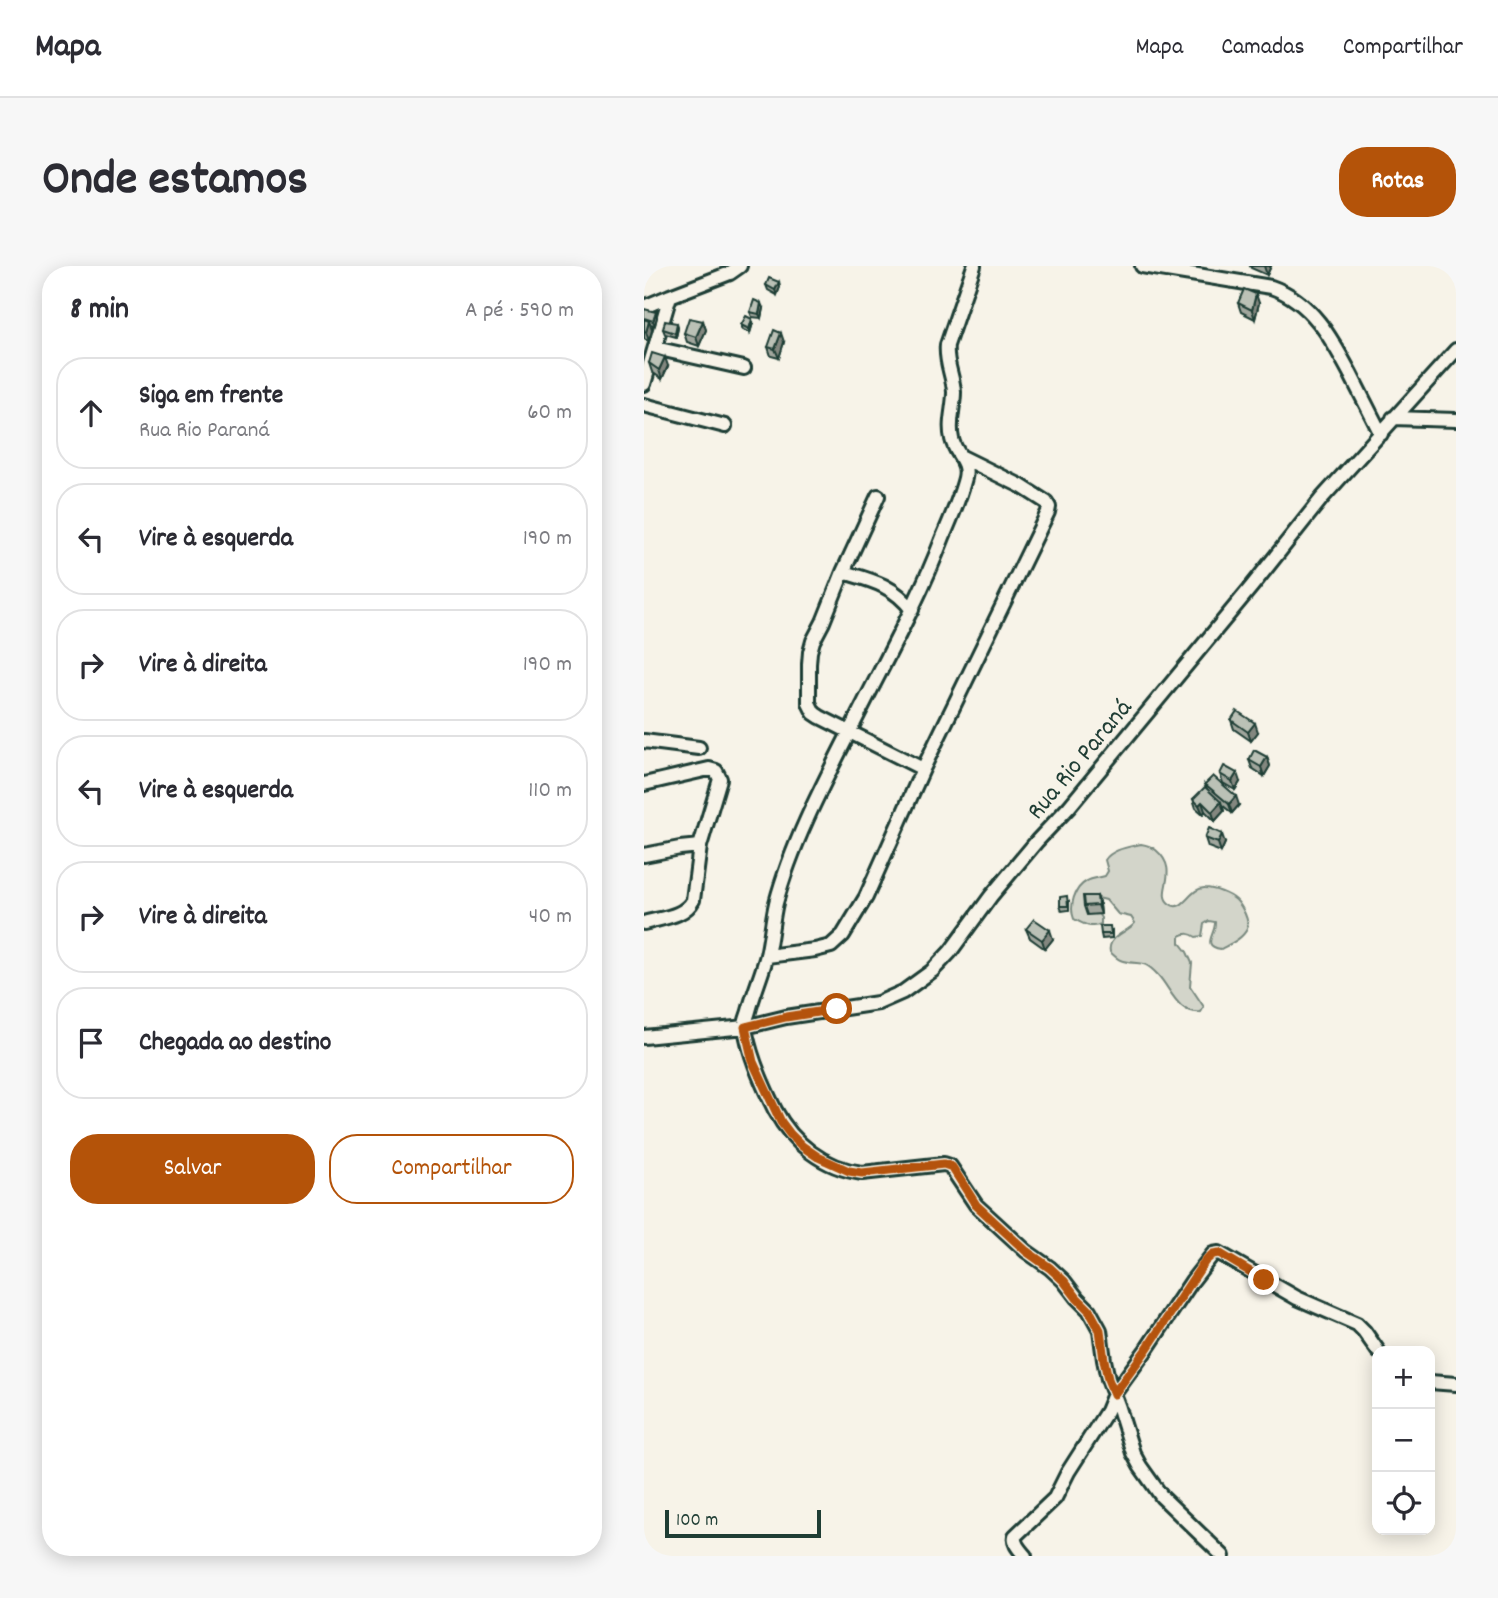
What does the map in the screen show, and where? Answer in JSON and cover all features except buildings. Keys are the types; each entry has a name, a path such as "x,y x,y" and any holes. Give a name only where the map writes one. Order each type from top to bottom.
{"street":[{"path":"644,307 740,266"},
{"path":"974,266 946,354 954,389 951,434 955,449 966,469 962,487 930,571 849,733 786,870 766,956 745,1027 753,1062 781,1122 802,1146 818,1157 849,1171 862,1173 944,1164 952,1167 976,1205 1026,1251 1064,1281 1089,1310 1100,1330 1108,1379 1133,1453 1147,1476 1172,1507 1223,1556"},
{"path":"1142,266 1271,287 1295,298 1330,336 1381,434"},
{"path":"644,384 670,296"},
{"path":"655,348 744,368"},
{"name":"Rua Rio Paraná","path":"644,1037 745,1027 786,1017 878,1003 903,992 932,971 964,934 991,896 1069,807 1322,498 1456,350"},
{"path":"644,405 725,426"},
{"path":"1393,418 1456,420"},
{"path":"766,956 831,946 843,935 866,897 923,769 1049,509 1046,502 1021,486 961,457"},
{"path":"878,496 813,641 809,664 809,703 814,713 923,769"},
{"path":"843,572 883,585 902,597 912,610"},
{"path":"644,741 699,748"},
{"path":"644,784 709,769 716,771 720,779 700,846 693,900 682,912 644,922"},
{"path":"644,855 700,846"},
{"path":"1025,1556 1014,1540 1015,1536 1055,1498 1068,1472 1107,1411 1114,1394 1205,1261 1213,1254 1219,1253 1297,1298 1357,1324 1374,1346"},
{"path":"1435,1382 1456,1384"}],"shaded area":[{"path":"1141,844 1156,850 1167,866 1165,894 1170,904 1179,906 1195,891 1209,888 1236,900 1246,918 1248,926 1245,933 1221,949 1210,942 1215,922 1204,924 1202,936 1180,936 1180,943 1192,963 1190,986 1204,1007 1201,1012 1193,1012 1181,1005 1148,966 1117,959 1110,952 1114,938 1135,923 1131,917 1118,914 1106,900 1094,897 1101,924 1090,926 1074,919 1072,903 1079,888 1089,880 1105,876 1108,871 1105,860 1112,853"}],"route":[{"path":"837,1009 745,1027 753,1062 781,1122 802,1146 818,1157 849,1171 862,1173 944,1164 952,1167 976,1205 1026,1251 1064,1281 1089,1310 1100,1330 1108,1379 1114,1394 1205,1261 1213,1254 1219,1253 1264,1280"}]}
